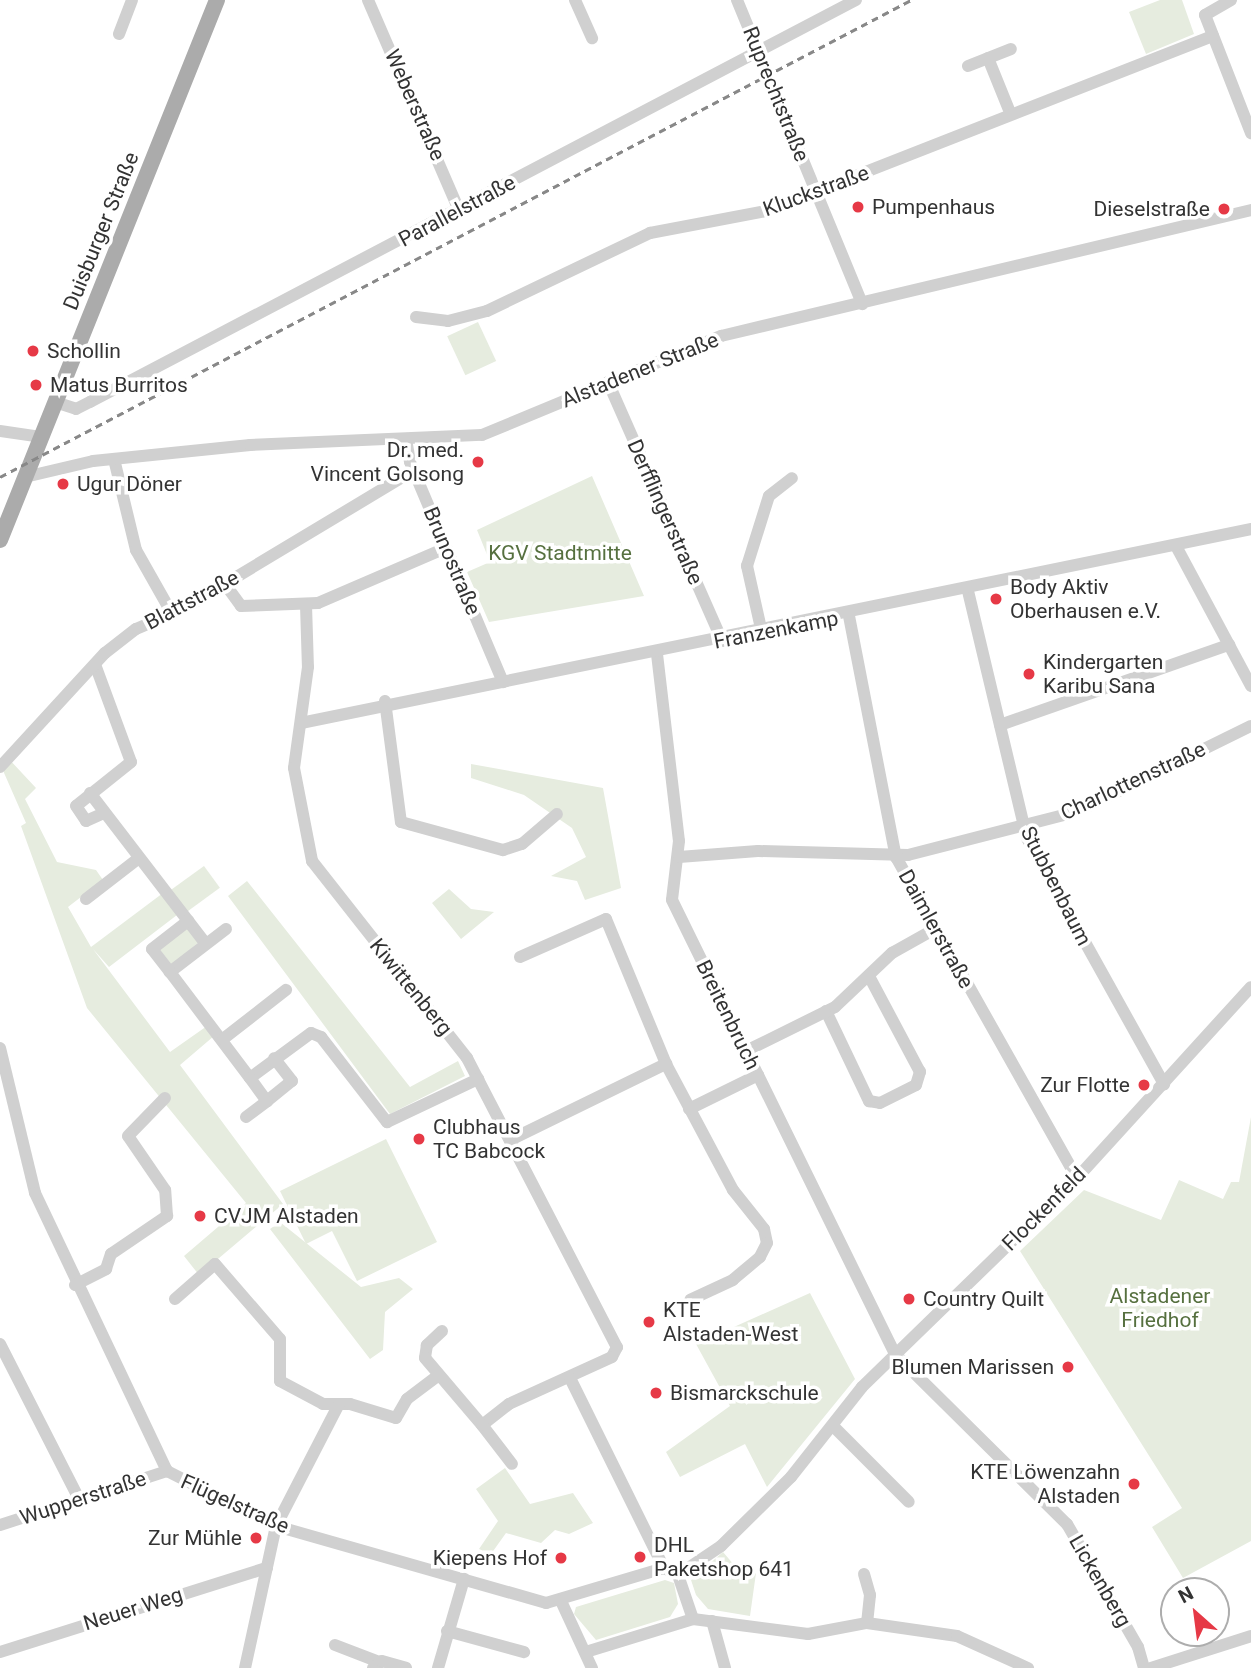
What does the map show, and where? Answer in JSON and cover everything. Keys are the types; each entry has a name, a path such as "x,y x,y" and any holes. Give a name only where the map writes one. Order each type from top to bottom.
{"main road":[{"name":"Duisburger Straße","path":"0,540 217,0"}],"street":[{"path":"119,34 132,0"},
{"name":"Weberstraße","path":"368,0 459,210"},
{"path":"575,0 592,38"},
{"name":"Ruprechtstraße","path":"737,0 862,304"},
{"name":"Parallelstraße","path":"55,402 76,409 856,0"},
{"path":"1230,0 1206,12 1251,133"},
{"name":"Kluckstraße","path":"416,317 438,321 480,313 650,233 751,214 815,193 1213,36"},
{"path":"968,66 1011,49"},
{"path":"988,58 1011,116"},
{"name":"Alstadener Straße","path":"25,477 114,459 488,433 714,338 1251,210"},
{"name":"Derfflingerstraße","path":"608,382 722,641"},
{"path":"0,431 41,437"},
{"name":"Brunostraße","path":"406,439 414,470 503,681"},
{"path":"114,459 136,550 170,610"},
{"name":"Blattstraße","path":"0,766 96,667 111,647 170,610 179,611 414,470"},
{"path":"762,633 747,566 769,496 792,478"},
{"name":"Franzenkamp","path":"301,723 385,701 657,654 849,616 1251,529"},
{"path":"1176,546 1250,683"},
{"path":"225,584 241,607 306,605 446,548"},
{"name":"Stubbenbaum","path":"968,591 1024,825 1164,1084"},
{"name":"Kiwittenberg","path":"306,605 301,723 295,778 313,864 462,1050 618,1351 570,1378"},
{"name":"Daimlerstraße","path":"849,616 896,857 1077,1178"},
{"path":"1000,725 1229,645"},
{"name":"Breitenbruch","path":"657,654 679,856 671,898 895,1354"},
{"path":"96,667 131,762 78,803 77,814 88,822 104,813"},
{"path":"385,701 401,821 503,850 522,844 557,814"},
{"name":"Charlottenstraße","path":"679,856 758,851 896,857 1076,812 1251,726"},
{"path":"90,793 206,944"},
{"path":"86,899 139,858"},
{"path":"520,957 606,919 666,1064 689,1109 767,1238 760,1257 733,1280 690,1300"},
{"path":"188,921 152,949 223,1039 267,1101"},
{"path":"170,972 226,929"},
{"path":"746,1051 826,1011 896,950 935,929"},
{"path":"826,1011 869,1101 880,1103 916,1084 920,1072 869,976"},
{"name":"Flockenfeld","path":"678,1575 721,1546 833,1426 895,1354 1077,1178 1251,987"},
{"path":"223,1039 286,990"},
{"path":"250,1078 307,1034 318,1034 387,1122 478,1079"},
{"name":"Flügelstraße","path":"0,1048 35,1193 75,1285 167,1471 276,1527 541,1602 561,1601 664,1568"},
{"path":"246,1117 292,1082 274,1058"},
{"path":"510,1140 666,1064"},
{"path":"689,1109 758,1075"},
{"path":"75,1285 106,1269 111,1254 167,1216 165,1190 128,1136 165,1098"},
{"path":"175,1299 215,1264 280,1339 280,1381 323,1404 397,1418 407,1399 438,1376"},
{"path":"442,1331 424,1353 438,1376 482,1425 512,1464"},
{"path":"0,1344 77,1495"},
{"name":"Lickenberg","path":"895,1354 1067,1524 1138,1647 1144,1668"},
{"path":"482,1425 509,1404 570,1378 664,1568 678,1575 693,1619"},
{"path":"245,1668 276,1527 339,1405"},
{"path":"833,1426 909,1502"},
{"name":"Wupperstraße","path":"0,1525 77,1495 167,1471"},
{"name":"Neuer Weg","path":"0,1652 267,1568"},
{"path":"863,1574 870,1595 867,1623"},
{"path":"438,1668 464,1579"},
{"path":"561,1601 589,1651 592,1668"},
{"path":"589,1651 693,1619 808,1634 867,1623 957,1636 1028,1668"},
{"path":"712,1621 725,1668"},
{"path":"447,1631 524,1652"},
{"path":"1151,1668 1170,1666 1251,1636"},
{"path":"335,1646 376,1665 406,1668"}],"green space":[{"path":"1160,0 1182,0 1194,34 1146,54 1129,12"},
{"path":"478,322 496,361 465,375 447,336"},
{"name":"KGV Stadtmitte","path":"592,476 644,596 489,622 467,572 490,562 477,530"},
{"path":"8,758 36,788 25,799 57,862 96,870 103,880 68,907 91,947 163,893 177,915 109,967 93,949 170,1052 207,1026 214,1036 180,1065 283,1204 199,1275 184,1256 246,1203 87,1008 21,826 26,823 1,766"},
{"path":"471,764 603,788 621,888 585,900 577,881 551,876 586,857 572,828 524,795 471,778"},
{"path":"204,866 220,888 184,914 168,892"},
{"path":"247,881 410,1087 458,1061 465,1076 390,1114 228,896"},
{"path":"449,889 471,909 494,912 461,939 432,903"},
{"path":"188,928 199,942 172,965 159,949"},
{"name":"Alstadener Friedhof","path":"1251,1117 1251,1541 1182,1577 1152,1527 1182,1508 1020,1251 1084,1190 1161,1220 1179,1180 1223,1199 1231,1182 1239,1182"},
{"path":"386,1139 437,1242 357,1281 332,1231 306,1244 280,1191"},
{"path":"280,1222 361,1287 399,1278 413,1289 385,1312 383,1350 370,1359 270,1229"},
{"path":"810,1293 855,1379 767,1487 745,1444 680,1477 666,1452 730,1406 696,1344"},
{"path":"505,1468 530,1504 573,1493 593,1523 569,1534 555,1530 541,1543 506,1533 491,1554 479,1549 498,1521 476,1489"},
{"path":"723,1552 746,1579 756,1573 750,1616 708,1609 696,1595 691,1580"},
{"path":"665,1580 674,1583 678,1604 670,1617 596,1640 574,1614 576,1607"}],"railway":[{"path":"0,477 911,0"}],"place":[{"name":"Pumpenhaus","path":"858,207"},
{"name":"Dieselstraße","path":"1224,209"},
{"name":"Schollin","path":"33,351"},
{"name":"Matus Burritos","path":"36,385"},
{"name":"Dr. med. Vincent Golsong","path":"478,462"},
{"name":"Ugur Döner","path":"63,484"},
{"name":"Body Aktiv Oberhausen e.V.","path":"996,599"},
{"name":"Kindergarten Karibu Sana","path":"1029,674"},
{"name":"Zur Flotte","path":"1144,1085"},
{"name":"Clubhaus TC Babcock","path":"419,1139"},
{"name":"CVJM Alstaden","path":"200,1216"},
{"name":"Country Quilt","path":"909,1299"},
{"name":"KTE Alstaden-West","path":"649,1322"},
{"name":"Blumen Marissen","path":"1068,1367"},
{"name":"Bismarckschule","path":"656,1393"},
{"name":"KTE Löwenzahn Alstaden","path":"1134,1484"},
{"name":"Zur Mühle","path":"256,1538"},
{"name":"DHL Paketshop 641","path":"640,1557"},
{"name":"Kiepens Hof","path":"561,1558"}]}
